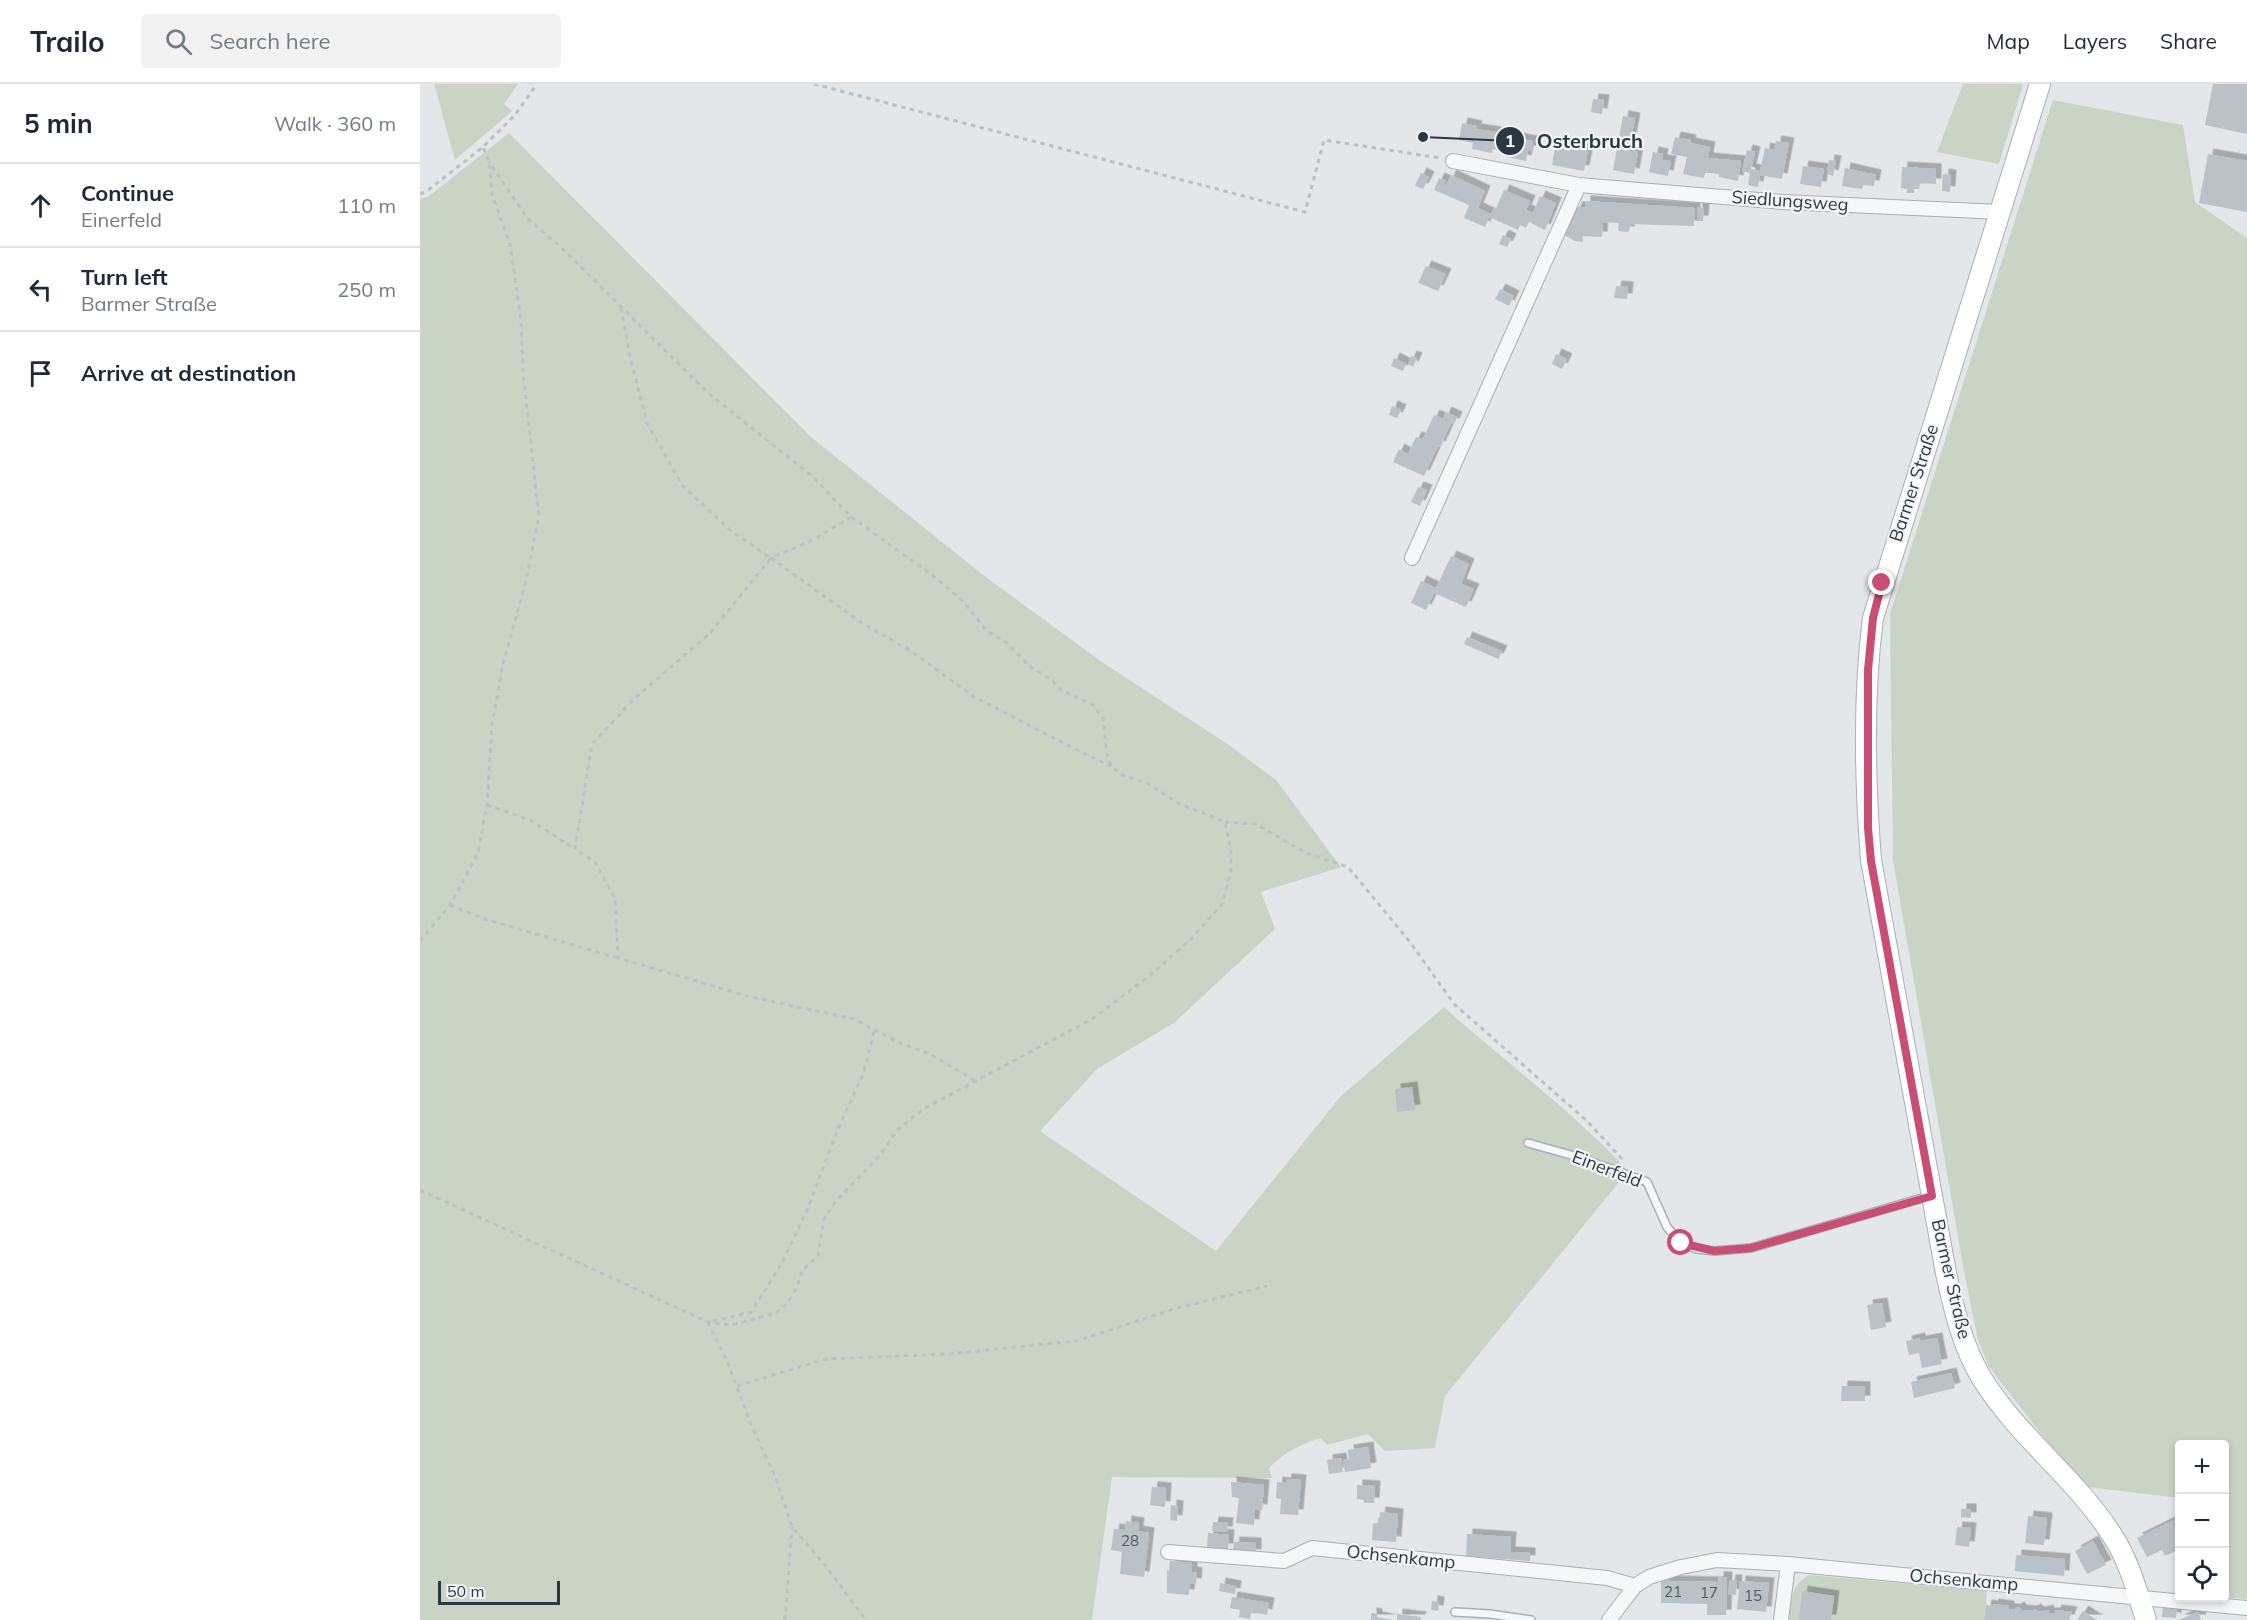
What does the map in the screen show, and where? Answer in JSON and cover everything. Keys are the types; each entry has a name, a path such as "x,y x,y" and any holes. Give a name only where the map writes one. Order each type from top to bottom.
{"main road":[{"name":"Barmer Straße","path":"2040,84 1882,583 1873,618 1867,723 1868,828 1871,861 1932,1196 1963,1339 1980,1374 2009,1416 2089,1504 2113,1536 2128,1567 2146,1620"}],"street":[{"name":"Siedlungsweg","path":"1453,161 1579,184 1783,202 2001,212"},
{"path":"1412,558 1579,184"},
{"name":"Ochsenkamp","path":"1168,1552 1284,1561 1311,1548 1606,1578 1635,1586"},
{"name":"Ochsenkamp","path":"1609,1620 1635,1586 1649,1577 1717,1560 1788,1564 2247,1608"},
{"path":"1781,1620 1788,1564"}],"lane":[{"name":"Einerfeld","path":"1528,1143 1578,1156 1647,1182 1667,1227 1681,1243 1714,1251 1751,1248 1932,1196"},
{"path":"1455,1612 1531,1620"}],"path":[{"path":"420,194 483,147 515,115 537,84"},
{"path":"814,84 1305,212 1324,140 1453,161"},
{"path":"483,147 489,162 528,219 565,251 708,392 813,477 851,517 931,574 962,600 986,630 1007,644 1029,666 1052,680 1062,691 1092,704 1103,718 1107,754 1111,766"},
{"path":"420,941 450,905 478,853 487,805 492,724 503,663 526,581 539,516 522,372 521,320 510,244 492,194 489,162"},
{"path":"621,306 630,356 647,423 682,485 731,531 862,623 911,651 973,696 1111,766 1122,775 1147,783 1180,804 1225,822 1256,824 1306,853 1348,867 1410,942 1454,1004 1587,1121 1625,1162"},
{"path":"574,849 592,744 634,699 710,633 771,558 813,540 851,517"},
{"path":"487,805 530,820 595,862 615,899 618,958"},
{"path":"420,1190 708,1322 732,1325 776,1313 787,1304 796,1290 802,1271 818,1256 824,1219 836,1201 881,1154 898,1129 925,1108 974,1080 1065,1035 1092,1019 1148,977 1191,939 1222,904 1231,872 1231,850 1225,822"},
{"path":"450,905 485,919 747,996 854,1019 900,1043 930,1054 974,1080"},
{"path":"708,1322 751,1311 782,1263 807,1210 838,1128 864,1072 874,1030"},
{"path":"737,1386 826,1359 948,1354 1076,1341 1177,1308 1267,1286"},
{"path":"708,1322 727,1361 752,1427 776,1478 792,1527 785,1620"},
{"path":"792,1527 825,1565 866,1620"}],"green space":[{"path":"434,84 518,84 504,104 512,111 455,160"},
{"path":"1963,84 2023,84 1999,164 1937,152"},
{"path":"2053,100 2183,125 2195,202 2247,238 2247,1599 2229,1597 2229,1440 2175,1440 2175,1498 2088,1487 2053,1449 1989,1367 1978,1340 1964,1272 1893,860 1890,614"},
{"path":"509,133 811,437 983,575 1102,662 1229,745 1276,780 1341,867 1261,892 1275,929 1174,1023 1097,1069 1040,1131 1216,1251 1340,1097 1444,1007 1562,1107 1628,1171 1445,1396 1435,1448 1385,1451 1368,1434 1327,1445 1321,1438 1286,1453 1269,1468 1272,1478 1112,1477 1092,1620 420,1620 420,199 429,196"},
{"path":"1809,1575 1987,1591 1984,1620 1789,1620 1795,1589"}],"building":[{"path":"2213,84 2247,84 2247,134 2205,125"},
{"path":"1593,99 1604,100 1602,114 1591,112"},
{"path":"1623,116 1635,118 1629,151 1638,152 1634,174 1613,170"},
{"path":"1462,123 1477,126 1476,129 1496,132 1495,139 1499,140 1497,150 1493,149 1492,153 1472,149 1473,143 1459,140"},
{"path":"1510,137 1533,141 1526,161 1507,157"},
{"path":"1675,137 1710,147 1708,158 1741,161 1738,181 1712,173 1705,173 1704,178 1683,174 1687,157 1671,154"},
{"path":"1776,141 1789,143 1782,179 1760,175 1758,187 1748,185 1750,173 1742,171 1747,150 1755,152 1751,169 1760,171 1765,148 1774,150"},
{"path":"1556,143 1588,150 1584,171 1552,165"},
{"path":"1653,152 1663,154 1662,160 1671,161 1668,176 1649,172"},
{"path":"2208,154 2247,161 2247,212 2199,203"},
{"path":"1829,160 1836,161 1833,176 1827,174"},
{"path":"1803,166 1824,169 1821,187 1800,184"},
{"path":"1902,167 1936,169 1936,184 1920,183 1919,189 1914,189 1914,193 1907,193 1907,189 1901,188"},
{"path":"1845,168 1876,175 1874,186 1863,185 1862,189 1842,186"},
{"path":"1421,173 1429,177 1423,189 1415,186"},
{"path":"1943,174 1951,175 1950,192 1942,191"},
{"path":"1451,175 1485,191 1478,208 1491,214 1494,208 1496,209 1504,190 1530,201 1526,210 1533,213 1540,196 1556,203 1545,230 1529,222 1526,228 1520,225 1518,230 1489,217 1485,227 1464,218 1469,205 1434,190 1439,178 1446,181 1444,185 1446,186"},
{"path":"1585,201 1695,208 1694,226 1630,224 1629,232 1618,231 1619,223 1603,222 1602,237 1583,236 1583,242 1575,241 1564,235 1577,207 1585,207"},
{"path":"1697,207 1704,208 1703,221 1697,221"},
{"path":"1503,235 1511,239 1507,247 1499,244"},
{"path":"1426,266 1446,274 1438,291 1418,283"},
{"path":"1616,286 1628,287 1627,299 1614,298"},
{"path":"1500,289 1514,296 1509,306 1495,299"},
{"path":"1556,354 1567,359 1562,369 1552,364"},
{"path":"1411,356 1417,358 1413,367 1408,364"},
{"path":"1394,358 1406,364 1403,371 1391,366"},
{"path":"1392,406 1401,410 1397,418 1389,415"},
{"path":"1446,412 1457,417 1454,424 1451,423 1440,447 1438,446 1424,476 1393,462 1399,449 1408,454 1416,437 1423,439 1434,415 1443,419"},
{"path":"1418,487 1427,490 1420,506 1411,502"},
{"path":"1451,556 1469,564 1461,584 1474,589 1466,607 1434,593 1426,610 1411,603 1421,581 1436,588"},
{"path":"1467,637 1502,651 1498,659 1464,644"},
{"path":"1412,1087 1415,1110 1397,1112 1395,1089"},
{"path":"1882,1303 1886,1327 1871,1330 1867,1305"},
{"path":"1920,1338 1920,1341 1937,1338 1942,1364 1922,1368 1919,1353 1909,1355 1906,1341"},
{"path":"1951,1373 1955,1388 1914,1398 1911,1382"},
{"path":"1842,1386 1865,1387 1865,1401 1841,1401"},
{"path":"1368,1447 1371,1468 1345,1472 1343,1460 1349,1459 1348,1450"},
{"path":"1341,1458 1343,1472 1329,1474 1327,1460"},
{"path":"1286,1479 1301,1480 1298,1515 1280,1514 1281,1499 1276,1498 1277,1482 1286,1483"},
{"path":"1231,1482 1264,1485 1262,1510 1255,1509 1254,1525 1236,1523 1239,1498 1232,1497"},
{"path":"1357,1485 1375,1486 1374,1503 1364,1503 1364,1500 1357,1499"},
{"path":"1152,1487 1166,1488 1165,1507 1150,1505"},
{"path":"1171,1505 1178,1506 1177,1521 1170,1520"},
{"path":"1961,1509 1971,1509 1971,1518 1961,1517"},
{"path":"1380,1512 1398,1514 1396,1542 1372,1540 1373,1523 1379,1523"},
{"path":"2028,1516 2047,1518 2044,1545 2025,1543"},
{"path":"2175,1519 2175,1551 2165,1556 2162,1550 2147,1557 2137,1538"},
{"path":"1126,1521 1139,1523 1138,1531 1149,1533 1144,1577 1120,1574 1122,1552 1111,1550 1114,1529 1125,1530"},
{"path":"1213,1522 1228,1523 1227,1532 1212,1531"},
{"path":"1957,1527 1971,1528 1969,1547 1955,1545"},
{"path":"1208,1533 1229,1535 1228,1549 1207,1548"},
{"path":"1467,1534 1511,1537 1510,1552 1530,1553 1530,1561 1466,1556"},
{"path":"2093,1541 2106,1565 2087,1574 2075,1551"},
{"path":"1234,1542 1256,1543 1256,1555 1233,1553"},
{"path":"2016,1555 2065,1559 2064,1576 2015,1571"},
{"path":"1170,1561 1192,1563 1192,1572 1197,1573 1196,1584 1190,1583 1189,1595 1167,1593 1167,1570 1169,1571"},
{"path":"1718,1577 1727,1577 1726,1615 1707,1615 1707,1604 1661,1603 1661,1578 1669,1578 1669,1581 1718,1582"},
{"path":"1730,1580 1737,1580 1736,1595 1728,1594"},
{"path":"1740,1581 1769,1583 1766,1612 1737,1609"},
{"path":"1220,1583 1236,1586 1235,1594 1219,1591"},
{"path":"1802,1591 1834,1596 1831,1620 1799,1620"},
{"path":"1232,1597 1269,1603 1267,1615 1251,1612 1250,1619 1239,1617 1240,1610 1230,1608"},
{"path":"1432,1601 1439,1602 1438,1611 1431,1610"},
{"path":"1993,1604 2009,1606 2009,1609 2019,1607 2021,1610 2036,1609 2040,1612 2048,1610 2049,1613 2055,1613 2056,1610 2072,1612 2069,1620 1984,1620 1986,1605 1993,1606"},
{"path":"2163,1607 2177,1608 2176,1618 2162,1617"},
{"path":"2083,1611 2089,1615 2097,1620 2077,1620"},
{"path":"2198,1612 2201,1620 2178,1620"},
{"path":"1371,1613 1377,1614 1377,1617 1392,1620 1371,1620"},
{"path":"1397,1614 1421,1617 1420,1620 1397,1620"}],"place":[{"name":"Osterbruch","path":"1423,137"}],"route":[{"path":"1681,1243 1697,1249 1714,1251 1751,1248 1932,1196 1871,861 1868,828 1868,670 1873,618 1882,583"}]}
